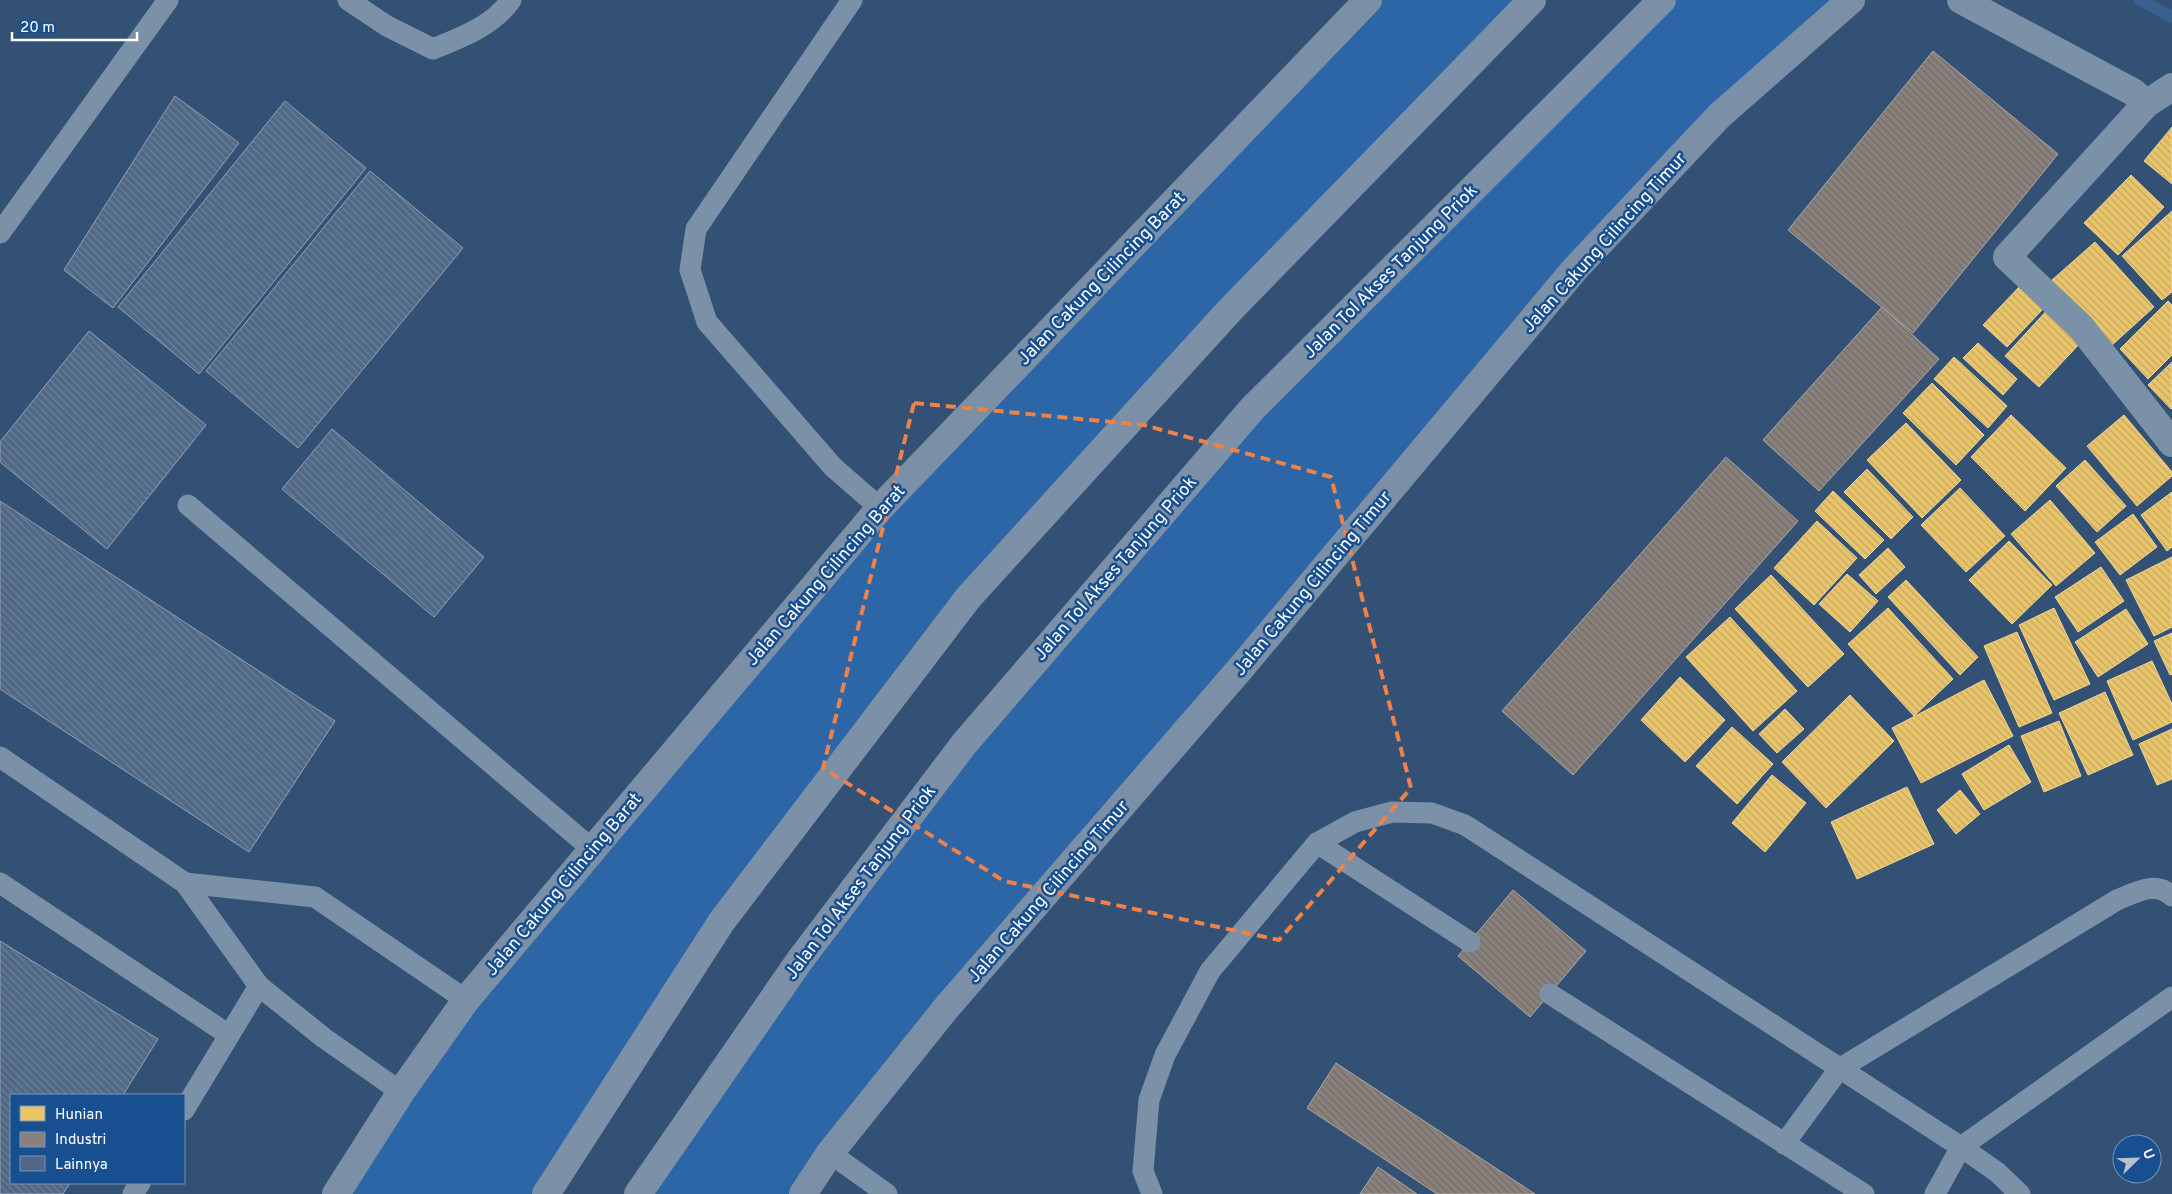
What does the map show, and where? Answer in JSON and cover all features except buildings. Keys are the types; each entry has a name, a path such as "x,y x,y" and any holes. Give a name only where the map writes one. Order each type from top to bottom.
{"highway":[{"name":"Jalan Cakung Cilincing Barat","path":"336,1194 401,1092 466,1000 880,508 1368,0"},
{"path":"546,1194 722,922 968,598 1230,310 1532,0"},
{"name":"Jalan Tol Akses Tanjung Priok","path":"638,1194 800,960 964,744 1245,416 1662,0"},
{"name":"Jalan Cakung Cilincing Timur","path":"803,1194 830,1153 947,1007 1240,669 1575,269 1719,116 1851,0"}],"street":[{"path":"1961,0 2132,92 2146,104"},
{"path":"2172,87 2146,104 2007,257 2081,327 2172,443"}],"lane":[{"path":"0,233 168,0"},
{"path":"348,0 387,26 433,49 469,34 501,14 511,0"},
{"path":"852,0 696,229 690,270 707,322 833,467 880,508"},
{"path":"188,505 592,849"},
{"path":"0,757 185,883 259,986 324,1038 401,1092"},
{"path":"1152,1194 1143,1171 1149,1100 1165,1055 1210,971 1317,843 1355,822 1392,812 1432,813 1465,825 1961,1147 1997,1172 2020,1194"},
{"path":"1317,843 1470,942"},
{"path":"185,883 315,897 466,1000"},
{"path":"0,884 229,1035"},
{"path":"1784,1144 1839,1069 2118,900 2148,887 2169,893 2172,896"},
{"path":"185,1108 259,986"},
{"path":"1550,994 1864,1194"},
{"path":"1936,1194 1961,1147 2172,997"},
{"path":"830,1153 887,1194"}],"highlighted area":[{"path":"914,403 1144,425 1331,477 1411,788 1279,940 1004,881 823,768"}],"shaded area":[{"path":"1370,0 1532,0 968,598 722,921 546,1194 336,1194 401,1092 880,508"},
{"path":"1665,0 1851,0 1719,116 803,1194 639,1194 858,883 1252,409"}],"waterway":[{"path":"2140,0 2172,17"}]}
